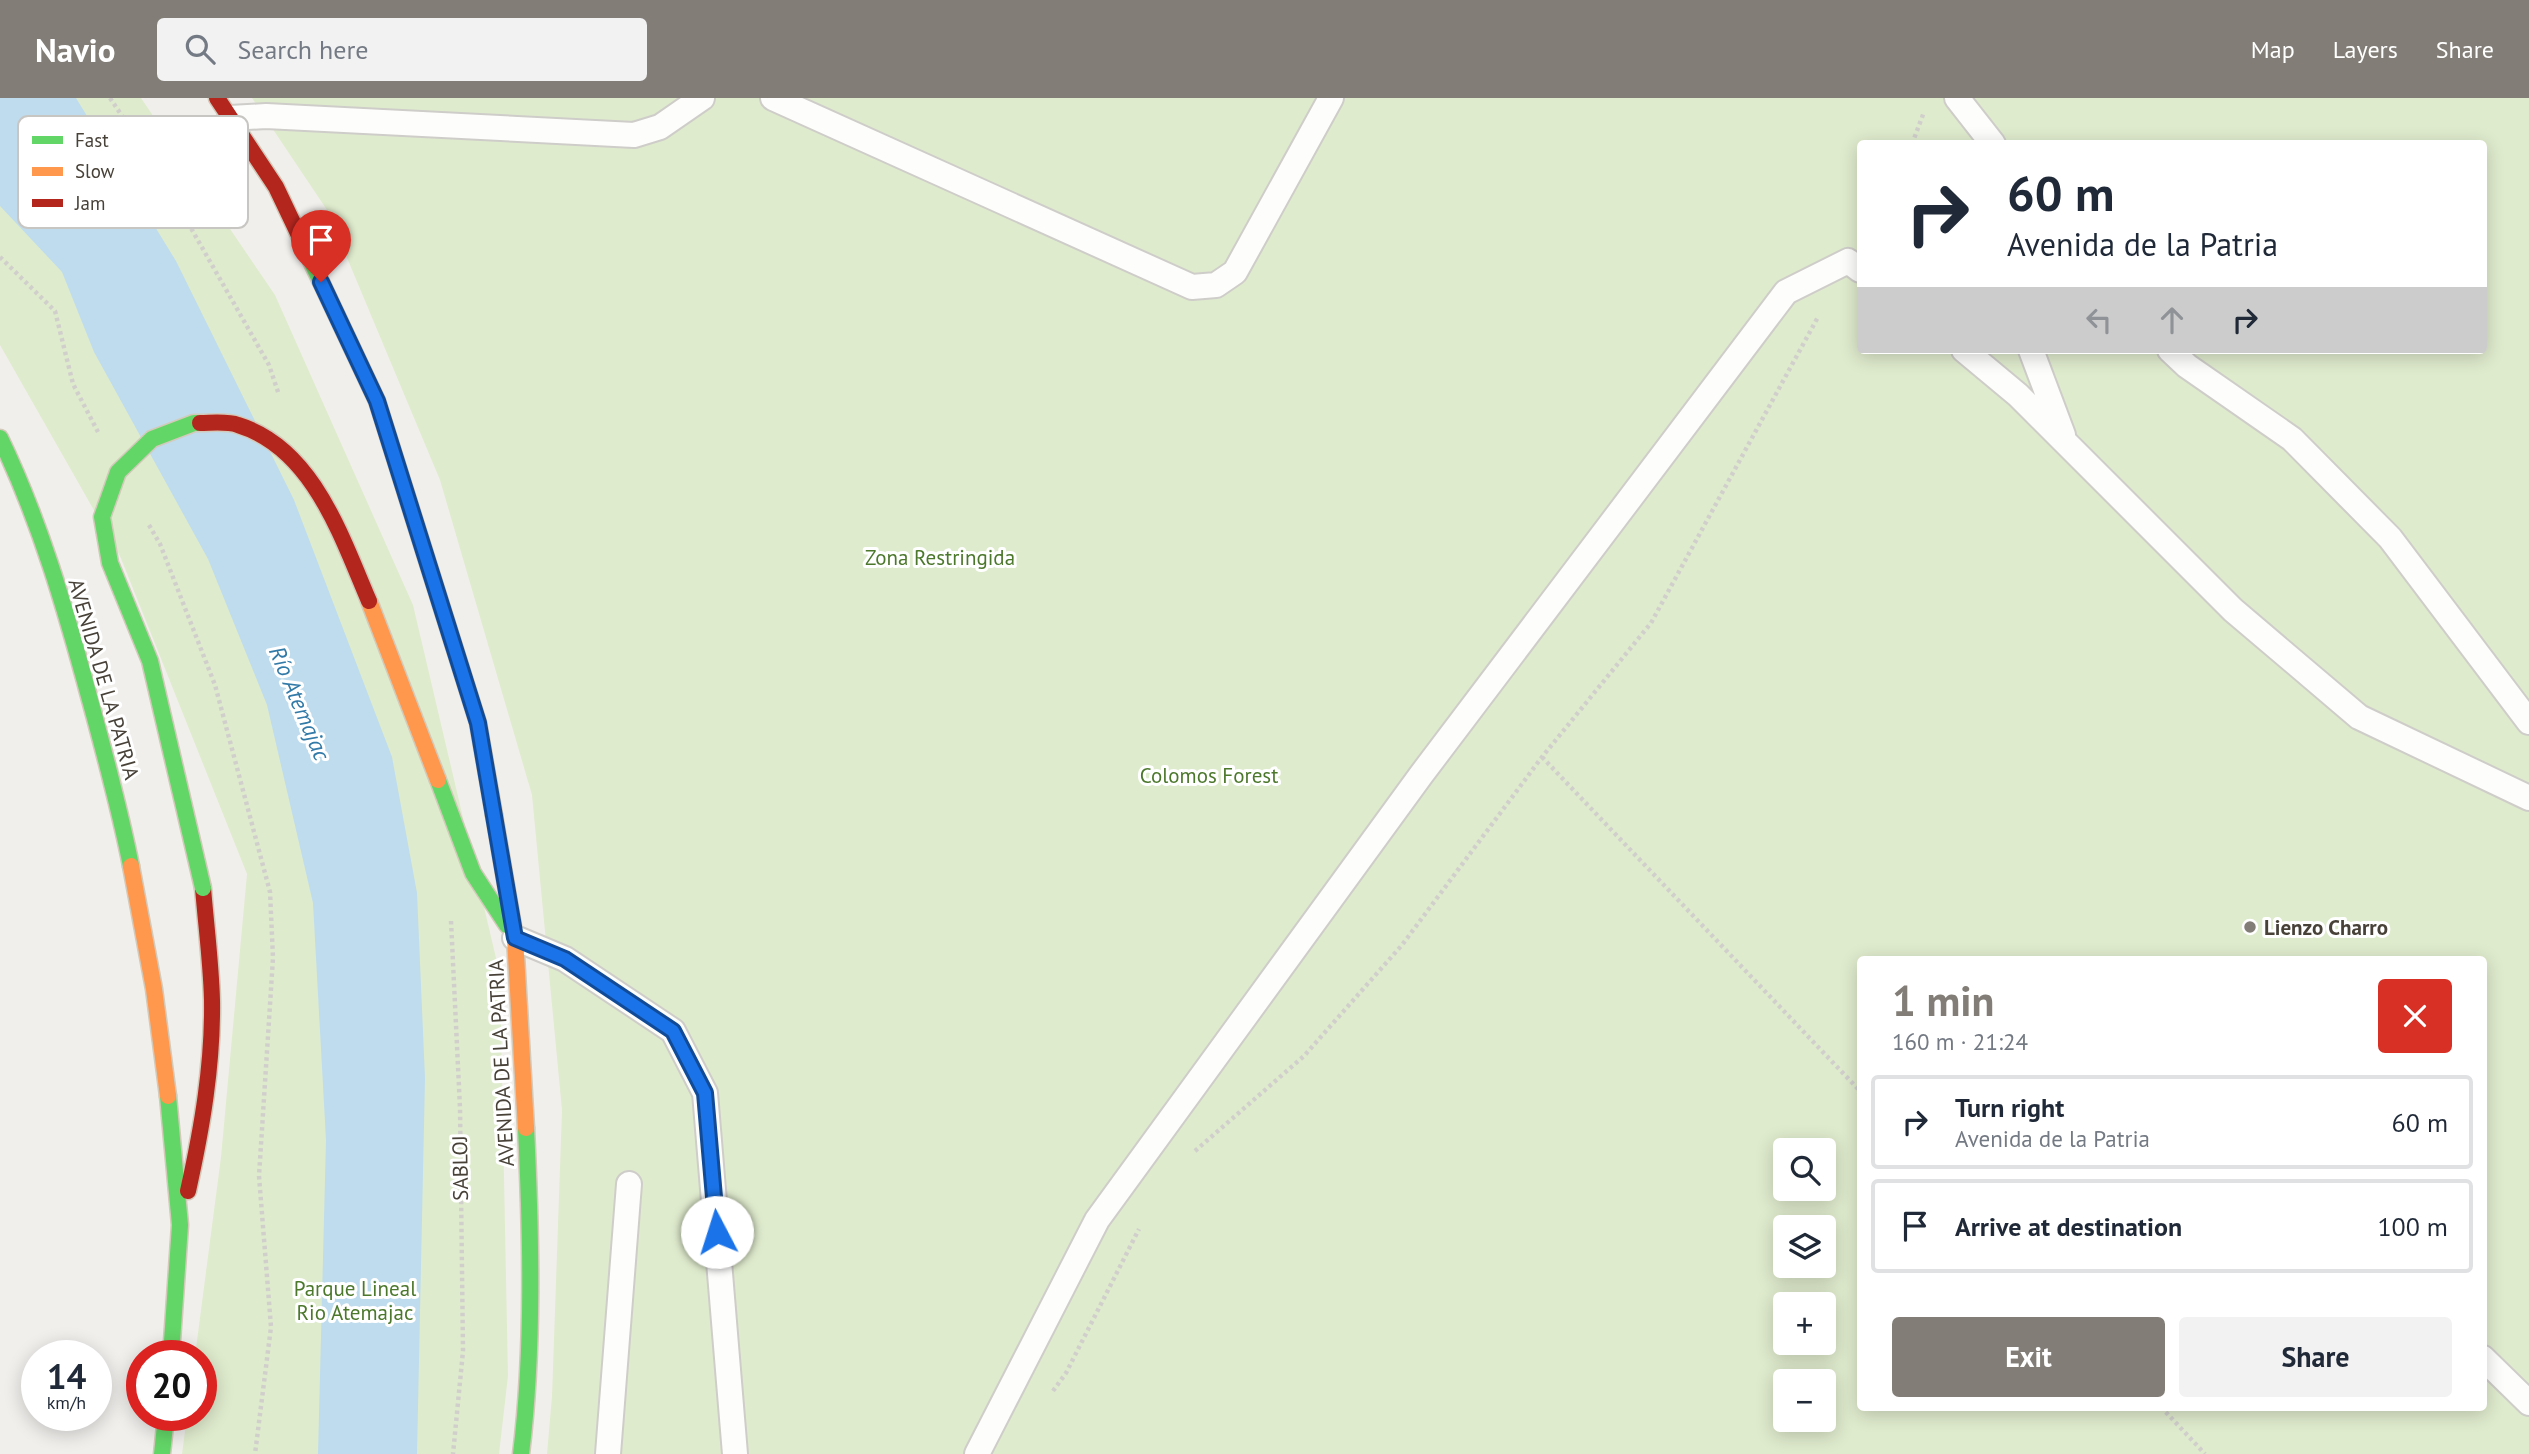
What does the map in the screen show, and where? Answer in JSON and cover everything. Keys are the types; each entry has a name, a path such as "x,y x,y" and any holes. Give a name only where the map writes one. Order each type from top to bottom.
{"main road":[{"name":"AVENIDA DE LA PATRIA","path":"248,144 276,187 377,401 478,723 515,938 529,1189 528,1396 521,1454"},
{"path":"180,1226 200,1142 210,1058 211,973 203,888 150,662 110,563 102,517 118,472 152,439 194,423 236,424 273,440 302,470 331,514 369,601 473,873 515,938"},
{"name":"AVENIDA DE LA PATRIA","path":"0,438 20,480 71,629 121,816 154,989 172,1131 180,1226 172,1340"},
{"path":"162,1454 164,1431"}],"lane":[{"path":"224,108 266,116 634,135 660,127 702,98"},
{"path":"773,98 1192,287 1216,285 1235,272 1331,98"},
{"path":"1957,98 1990,140"},
{"path":"977,1454 1097,1220 1421,775 1786,292 1854,266"},
{"path":"1969,354 2018,395 2233,610 2359,717 2529,798"},
{"path":"2032,354 2067,446"},
{"path":"2174,354 2187,366 2292,439 2390,538 2529,722"},
{"path":"515,938 565,959 673,1031 705,1093 735,1454"},
{"path":"608,1454 629,1184"},
{"path":"2487,1362 2529,1403"}],"path":[{"path":"1913,140 1925,109"},
{"path":"0,257 55,312 73,384 103,440"},
{"path":"1188,1157 1304,1056 1402,945 1542,757 1651,622 1854,266"},
{"path":"147,521 160,544"},
{"path":"1542,757 1857,1088"},
{"name":"SABLOJ","path":"448,908 451,921 460,1108 463,1351 453,1454"},
{"path":"1051,1394 1066,1373 1143,1220"},
{"path":"2165,1411 2206,1454"}],"green space":[{"name":"Parque Lineal Rio Atemajac","path":"0,98 141,98 153,116 18,116 18,228 229,228 275,295 413,605 500,975 508,1376 499,1454 182,1454 185,1431 217,1431 217,1340 197,1340 221,1157 247,874 120,556 0,345"},
{"name":"Colomos Forest","path":"252,98 2529,98 2529,1454 547,1454 552,1396 562,1110 532,795 440,480 327,210"}],"water":[{"path":"0,98 76,98 87,116 18,116 18,225 0,206"},
{"name":"Río Atemajac","path":"21,228 156,228 176,261 294,500 392,757 417,893 425,1078 417,1454 318,1454 326,1140 313,903 267,705 208,559 94,352 62,272"}],"traffic: fast":[{"path":"305,248 377,401 478,723 494,815"},
{"path":"200,423 152,439 118,472 102,517 110,563 150,661 203,888"},
{"path":"0,438 28,501 62,600 107,762 131,866"},
{"path":"438,780 473,873 507,925"},
{"path":"168,1096 180,1225 172,1340"},
{"path":"521,1454 528,1374 530,1291 526,1128"},
{"path":"162,1454 164,1431"}],"traffic: slow":[{"path":"369,601 438,780"},
{"path":"494,815 515,938 526,1128"},
{"path":"131,866 154,989 168,1096"}],"traffic: jam":[{"path":"217,98 229,116"},
{"path":"248,145 276,187 305,248"},
{"path":"200,423 238,425 264,436 286,453 321,497 369,601"},
{"path":"188,1191 202,1120 211,1048 211,986 203,888"}],"place":[{"name":"Lienzo Charro","path":"2250,927"}],"route":[{"path":"321,282 377,401 478,723 515,938 565,959 673,1031 705,1093 717,1232"}],"park label":[{"name":"Zona Restringida","path":"940,557"}]}
